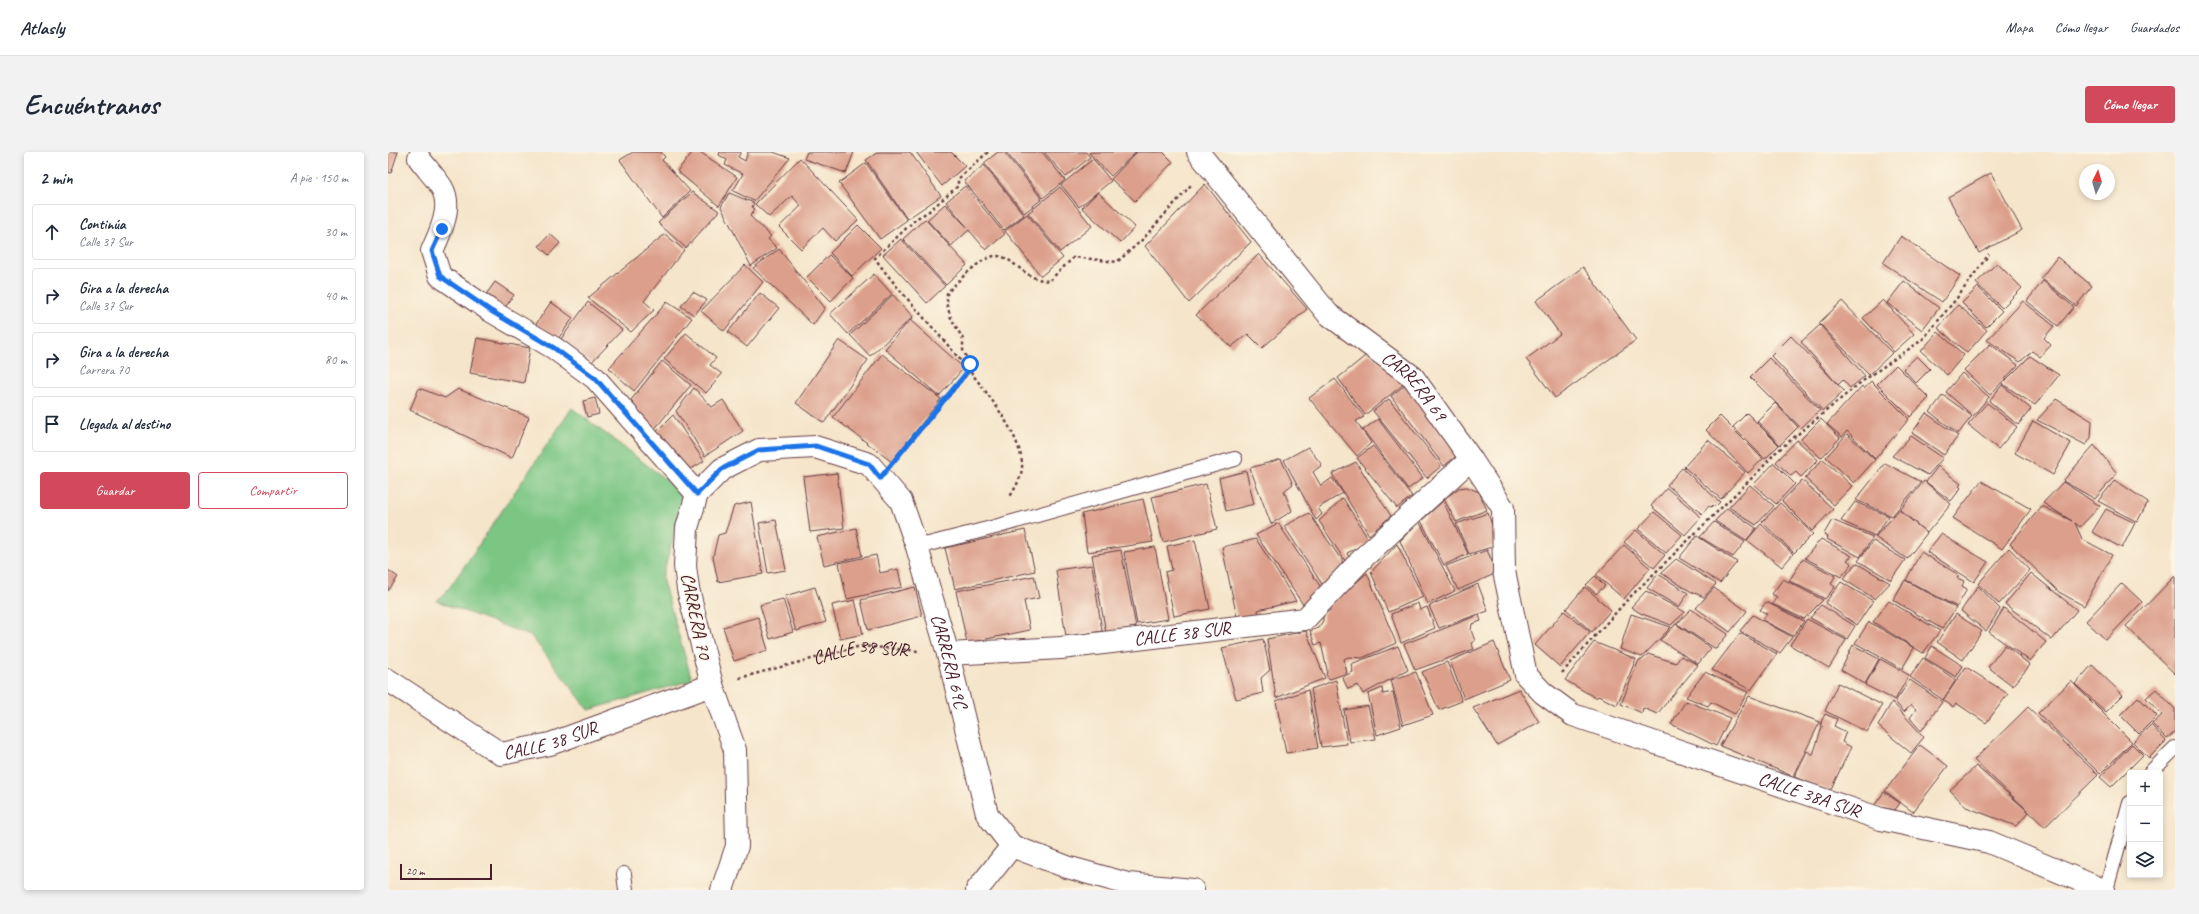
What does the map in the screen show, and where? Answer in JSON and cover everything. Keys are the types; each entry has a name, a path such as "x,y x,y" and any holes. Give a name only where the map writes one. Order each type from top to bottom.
{"street":[{"path":"419,158 442,189 446,204 442,229 432,251 440,276 491,311 554,348 595,378 697,494"},
{"name":"CARRERA 69","path":"1203,158 1328,314 1413,377 1471,459 1503,508 1504,572 1526,675"},
{"name":"CARRERA 69C","path":"697,494 722,469 759,450 816,446 869,464 901,501 917,547 948,654 987,814 1012,846"},
{"name":"CALLE 38 SUR","path":"948,654 1061,648 1305,619 1365,556 1471,459"},
{"name":"CARRERA 70","path":"697,494 687,528 685,566 688,589 712,685 735,750 737,846 722,890"},
{"name":"CALLE 38A SUR","path":"1526,675 1543,693 1573,715 1881,820 1989,842 2104,890"},
{"name":"CALLE 38 SUR","path":"388,680 501,754 550,744 712,685"},
{"path":"977,890 1012,846 1067,867 1128,884 1193,890"}],"lane":[{"path":"917,547 995,527 1235,459"},
{"path":"2153,770 2175,748"},
{"path":"2104,890 2129,806"},
{"path":"624,874 626,890"}],"path":[{"path":"988,152 958,179 958,186 928,212 917,218 875,258 901,292 968,371 1004,419 1020,450 1022,466 1016,487 1003,507 995,527"},
{"path":"880,478 968,371 970,364 963,350 962,339 950,318 947,304 947,293 983,260 994,256 1005,258 1034,279 1049,281 1074,257 1117,262 1142,240 1203,158"},
{"path":"1543,693 1628,599 1775,454 1860,383 1922,340 1957,298 1989,254"},
{"name":"CALLE 38 SUR","path":"712,685 861,646 948,654"}],"green space":[{"path":"572,408 685,494 662,578 692,680 589,710 531,636 437,601 450,587"}],"building":[{"path":"388,152 398,152 391,173 388,172"},
{"path":"633,152 661,152 665,157 662,160 690,191 662,218 620,160"},
{"path":"693,152 700,152 737,177 719,206 677,171"},
{"path":"720,152 741,152 738,157 745,161 748,152 773,152 790,158 754,201 733,191 743,174 725,165 727,160 719,155"},
{"path":"807,152 854,152 846,173 804,159"},
{"path":"878,152 910,152 941,196 907,219 866,160"},
{"path":"916,152 951,152 965,166 942,186"},
{"path":"998,152 1004,152 1042,199 1024,213 984,163"},
{"path":"1006,152 1042,152 1065,180 1043,198"},
{"path":"1044,152 1086,152 1090,157 1066,177"},
{"path":"1136,152 1111,176 1089,153"},
{"path":"1137,152 1163,152 1173,162 1135,201 1111,179"},
{"path":"800,158 858,220 835,241 823,228 801,249 779,227 801,206 792,196 769,217 755,204"},
{"path":"1093,159 1111,181 1079,207 1061,185"},
{"path":"866,163 907,220 880,239 839,183"},
{"path":"984,165 1024,215 1004,230 964,181"},
{"path":"1991,173 2022,230 1979,253 1948,197"},
{"path":"1205,184 1251,242 1189,303 1145,246"},
{"path":"965,186 1005,234 986,250 969,230 951,246 927,220 945,204 967,227 946,202"},
{"path":"1060,187 1092,226 1060,252 1028,213"},
{"path":"692,192 719,211 686,248 658,223"},
{"path":"1098,192 1135,227 1120,243 1082,208"},
{"path":"729,193 754,203 752,207 755,209 750,216 771,236 768,239 777,248 751,266 721,207"},
{"path":"1027,214 1063,258 1041,276 1005,231"},
{"path":"925,219 967,265 946,285 903,239"},
{"path":"858,225 881,248 852,276 830,253"},
{"path":"550,234 560,243 549,255 539,246"},
{"path":"665,234 684,250 644,301 654,310 631,332 588,298"},
{"path":"1901,236 1960,276 1942,302 1883,263"},
{"path":"901,239 945,286 927,303 883,255"},
{"path":"779,249 825,308 813,325 753,268"},
{"path":"1259,254 1307,309 1262,348 1248,334 1231,347 1196,315"},
{"path":"829,255 853,278 831,301 807,277"},
{"path":"2057,257 2092,286 2076,306 2041,278"},
{"path":"1997,263 2022,288 2002,308 1976,283"},
{"path":"745,265 763,282 724,331 701,311"},
{"path":"1583,267 1636,340 1555,398 1526,359 1560,334 1536,301"},
{"path":"874,274 892,294 848,334 830,314"},
{"path":"1904,281 1939,308 1922,330 1887,303"},
{"path":"2043,281 2074,307 2058,326 2027,301"},
{"path":"495,282 514,295 504,309 485,296"},
{"path":"1978,287 2002,311 1986,327 1962,303"},
{"path":"693,292 707,300 694,315 681,306"},
{"path":"760,293 779,308 747,347 728,332"},
{"path":"893,295 913,317 870,356 850,335"},
{"path":"1883,300 1914,334 1894,352 1863,318"},
{"path":"1842,301 1892,353 1869,375 1819,323"},
{"path":"2023,301 2054,326 2044,338 2051,345 2040,357 2032,351 2020,362 1987,340"},
{"path":"551,302 573,318 558,339 536,324"},
{"path":"588,302 622,330 591,363 561,339"},
{"path":"667,302 692,318 634,391 609,368"},
{"path":"1958,305 1987,330 1967,353 1938,328"},
{"path":"910,320 964,368 939,396 885,349"},
{"path":"1820,325 1865,376 1850,388 1843,380 1838,385 1801,342"},
{"path":"1938,332 1964,355 1947,375 1921,351"},
{"path":"686,333 716,358 710,365 722,374 706,393 664,359"},
{"path":"1791,336 1844,391 1823,411 1771,356"},
{"path":"477,338 530,348 524,383 470,373"},
{"path":"839,340 868,360 824,423 796,403"},
{"path":"1990,344 2018,365 1990,395 1964,370"},
{"path":"1369,353 1405,383 1365,415 1338,378"},
{"path":"882,354 941,399 892,462 833,417"},
{"path":"1917,356 1930,369 1916,383 1903,369"},
{"path":"2030,356 2059,375 2035,405 2002,384"},
{"path":"1769,358 1820,410 1801,428 1750,377"},
{"path":"662,361 691,385 653,431 631,400"},
{"path":"1896,365 1929,398 1910,417 1877,384"},
{"path":"1962,373 1989,397 1973,416 1946,392"},
{"path":"1335,379 1364,417 1356,421 1371,443 1357,456 1309,398"},
{"path":"1871,381 1909,419 1875,459 1847,431 1842,437 1827,424 1862,386 1864,389"},
{"path":"1405,385 1458,455 1444,466 1391,396"},
{"path":"2002,385 2031,409 2018,425 1989,401"},
{"path":"419,388 445,398 458,389 529,417 512,458 410,410"},
{"path":"694,388 712,407 723,400 743,431 705,456 676,411"},
{"path":"1943,395 1972,416 1958,434 1930,412"},
{"path":"595,398 599,414 587,417 583,401"},
{"path":"1389,399 1441,466 1427,478 1373,411"},
{"path":"2056,399 2092,421 2091,438 2086,445 2037,420"},
{"path":"1775,403 1798,427 1780,445 1757,421"},
{"path":"1987,403 2017,427 1998,449 1968,425"},
{"path":"1747,413 1779,445 1765,459 1733,427"},
{"path":"1926,413 1958,436 1944,455 1912,433"},
{"path":"673,415 704,461 685,473 655,433"},
{"path":"1720,416 1763,459 1748,473 1706,430"},
{"path":"1378,419 1423,478 1408,489 1363,430"},
{"path":"1821,419 1840,438 1821,458 1801,439"},
{"path":"2033,421 2071,443 2053,475 2015,453"},
{"path":"1847,434 1875,460 1854,483 1826,457"},
{"path":"1911,436 1943,458 1928,475 1892,456"},
{"path":"1708,440 1745,472 1721,499 1684,467"},
{"path":"1797,440 1818,460 1801,477 1796,472 1791,476 1776,462"},
{"path":"2094,445 2117,473 2095,499 2063,481"},
{"path":"1373,446 1412,496 1397,508 1357,458"},
{"path":"1308,447 1322,465 1313,472 1321,486 1332,478 1343,493 1318,508 1322,514 1316,520 1284,460"},
{"path":"1281,459 1293,484 1284,491 1292,511 1271,524 1250,468"},
{"path":"1823,459 1852,486 1834,505 1805,478"},
{"path":"1356,462 1391,516 1369,535 1332,474"},
{"path":"1774,463 1795,484 1776,504 1754,484"},
{"path":"1885,463 1921,482 1892,516 1856,500"},
{"path":"1938,466 1961,484 1959,486 1961,488 1951,501 1926,482"},
{"path":"1682,468 1720,502 1715,507 1713,505 1711,507 1709,506 1702,514 1667,485"},
{"path":"1246,471 1254,504 1226,511 1219,478"},
{"path":"837,473 844,528 810,532 803,477"},
{"path":"1802,480 1833,509 1812,531 1782,501"},
{"path":"2115,480 2148,502 2137,522 2098,501"},
{"path":"1924,481 1951,504 1927,533 1900,510"},
{"path":"1981,481 2031,509 2002,549 1953,518"},
{"path":"2063,482 2100,506 2080,527 2075,523 2082,539 2112,555 2084,606 2059,592 2010,544 2042,506 2072,521 2043,503"},
{"path":"1206,484 1217,529 1163,542 1152,497"},
{"path":"1750,485 1774,506 1756,525 1729,507"},
{"path":"1467,487 1479,492 1487,510 1456,522 1444,499 1459,488"},
{"path":"1667,488 1701,517 1685,535 1651,506"},
{"path":"1343,498 1370,542 1347,553 1351,563 1347,564 1319,521"},
{"path":"1143,499 1153,542 1087,552 1082,514"},
{"path":"1443,501 1468,554 1444,565 1421,521"},
{"path":"751,502 763,574 718,582 713,557 718,535 725,533 734,506"},
{"path":"1855,502 1889,516 1875,536 1841,521"},
{"path":"1780,503 1813,534 1794,553 1762,522"},
{"path":"1727,508 1756,528 1746,541 1715,521"},
{"path":"2106,509 2135,523 2122,548 2092,532"},
{"path":"1899,510 1927,533 1907,559 1875,537"},
{"path":"1654,512 1682,535 1666,553 1638,529"},
{"path":"1309,513 1347,568 1324,587 1284,526"},
{"path":"1488,513 1498,545 1469,554 1456,524"},
{"path":"776,520 786,570 768,573 759,523"},
{"path":"1832,520 1873,537 1860,557 1827,539 1828,537 1824,534"},
{"path":"1419,521 1455,591 1428,604 1400,541"},
{"path":"1714,522 1745,542 1733,557 1700,537"},
{"path":"1278,523 1322,589 1304,606 1256,535"},
{"path":"1761,524 1793,554 1782,567 1747,540"},
{"path":"856,528 862,556 824,565 817,537"},
{"path":"1025,530 1035,571 955,589 945,548"},
{"path":"1636,530 1665,555 1654,568 1624,542"},
{"path":"1941,534 1988,562 1974,582 1927,552"},
{"path":"1697,536 1737,562 1720,583 1679,558"},
{"path":"1256,539 1296,601 1258,610 1259,618 1238,622 1222,547"},
{"path":"1821,539 1852,556 1847,560 1852,564 1841,577 1805,558"},
{"path":"1195,540 1210,609 1174,616 1165,572 1172,570 1167,546"},
{"path":"1873,541 1905,560 1891,580 1858,561"},
{"path":"1397,544 1423,597 1388,612 1371,572"},
{"path":"1624,545 1650,568 1624,599 1596,575"},
{"path":"1155,547 1168,619 1137,624 1124,552"},
{"path":"2009,548 2030,570 1999,604 1978,584"},
{"path":"1121,550 1136,627 1106,633 1092,555"},
{"path":"1487,550 1497,573 1458,590 1446,566"},
{"path":"1921,552 1959,575 1957,578 1964,581 1962,586 1967,589 1957,607 1906,580"},
{"path":"876,555 880,573 898,569 902,587 847,599 839,563"},
{"path":"1676,559 1716,584 1704,597 1690,591 1661,573"},
{"path":"1803,559 1835,576 1831,584 1835,587 1825,599 1789,581"},
{"path":"1856,563 1890,583 1875,599 1843,579"},
{"path":"1092,565 1102,631 1066,637 1056,570"},
{"path":"388,570 398,577 388,591"},
{"path":"1367,573 1396,643 1362,658 1348,657 1344,659 1347,673 1330,679 1326,675 1327,670 1321,643 1315,645 1310,631 1318,628 1323,621 1323,614 1329,606"},
{"path":"2031,573 2077,610 2052,640 2005,604"},
{"path":"1658,574 1688,593 1679,607 1647,588"},
{"path":"1034,576 1039,598 1024,601 1030,630 967,643 956,591"},
{"path":"1595,576 1605,586 1596,594 1586,585"},
{"path":"2175,576 2175,674 2126,626"},
{"path":"1783,579 1823,600 1804,619 1772,604 1777,597 1772,594"},
{"path":"1905,580 1956,608 1942,629 1893,600"},
{"path":"1841,582 1873,601 1857,625 1825,603"},
{"path":"2122,583 2142,602 2106,640 2086,621"},
{"path":"1478,584 1488,611 1439,628 1429,606"},
{"path":"1978,586 2000,609 1986,631 1961,611"},
{"path":"815,587 826,622 796,631 785,596"},
{"path":"915,587 922,616 868,630 861,600"},
{"path":"1585,587 1611,610 1592,632 1566,609"},
{"path":"1714,588 1747,611 1730,632 1696,608"},
{"path":"1646,591 1685,612 1671,625 1640,613 1631,607"},
{"path":"783,599 793,632 770,639 760,605"},
{"path":"855,600 863,634 840,639 832,605"},
{"path":"1889,601 1940,631 1923,653 1873,622"},
{"path":"1766,602 1804,621 1793,636 1762,620 1767,614 1760,610"},
{"path":"1418,603 1420,610 1427,607 1435,628 1401,643 1391,614"},
{"path":"1821,605 1855,626 1847,639 1810,618"},
{"path":"2004,608 2046,642 2030,661 1989,632"},
{"path":"1691,609 1728,634 1716,649 1677,624"},
{"path":"1564,611 1590,632 1560,667 1535,645"},
{"path":"1631,614 1671,627 1642,657 1620,649"},
{"path":"1956,614 1982,631 1963,660 1937,642"},
{"path":"1479,615 1481,621 1472,624 1471,630 1475,641 1471,643 1474,649 1415,670 1404,644"},
{"path":"1753,615 1792,637 1780,653 1740,631"},
{"path":"758,617 768,650 734,661 723,627"},
{"path":"1807,619 1846,640 1829,668 1790,645"},
{"path":"1869,622 1914,648 1902,669 1855,643"},
{"path":"1676,624 1711,648 1698,664 1660,640"},
{"path":"1306,631 1325,678 1276,698 1267,639"},
{"path":"1740,633 1777,654 1751,690 1712,670"},
{"path":"1263,639 1270,670 1261,678 1263,693 1236,699 1222,648"},
{"path":"1494,642 1510,680 1464,699 1450,661"},
{"path":"1594,642 1636,659 1617,705 1598,696 1596,698 1565,680"},
{"path":"1853,645 1879,659 1865,684 1841,670"},
{"path":"2005,645 2030,665 2013,686 1988,667"},
{"path":"1398,646 1408,670 1363,694 1358,685 1348,689 1342,677 1353,672 1351,664"},
{"path":"1932,646 1963,666 1956,677 1925,658"},
{"path":"1648,654 1676,663 1681,656 1698,665 1657,714 1643,708 1642,713 1621,704 1639,660 1642,660"},
{"path":"1923,658 1956,680 1943,700 1910,677"},
{"path":"1880,659 1909,675 1895,700 1865,685"},
{"path":"1447,662 1462,701 1439,710 1422,672"},
{"path":"2092,665 2123,695 2106,712 2075,684"},
{"path":"1966,667 2008,694 1986,723 1956,703 1953,707 1943,700"},
{"path":"1416,672 1433,715 1403,725 1391,680"},
{"path":"1705,672 1748,692 1735,714 1711,702 1708,706 1686,697"},
{"path":"1336,680 1347,744 1321,747 1311,689"},
{"path":"1910,680 1942,702 1921,731 1910,718 1916,709 1911,705 1904,712 1895,702"},
{"path":"2071,681 2132,742 2100,774 2038,713"},
{"path":"1838,683 1882,705 1867,732 1825,711"},
{"path":"1382,688 1383,694 1393,692 1401,727 1377,735 1368,694"},
{"path":"1519,689 1539,722 1497,745 1473,708"},
{"path":"2156,689 2175,709 2175,732 2167,739 2152,724 2162,715 2146,698"},
{"path":"1308,690 1318,748 1286,753 1276,701"},
{"path":"1749,696 1820,722 1793,776 1720,746"},
{"path":"2138,697 2157,716 2139,734 2120,715"},
{"path":"1686,701 1730,718 1716,746 1671,724"},
{"path":"1892,702 1924,737 1911,753 1878,726"},
{"path":"1368,706 1376,739 1350,742 1344,710"},
{"path":"2028,707 2098,775 2045,827 1974,760"},
{"path":"1825,714 1837,719 1834,726 1846,732 1842,742 1851,747 1830,791 1794,777 1807,751 1813,755 1822,727 1821,722"},
{"path":"2151,725 2166,741 2149,758 2133,742"},
{"path":"2132,744 2143,755 2111,787 2100,777"},
{"path":"1920,745 1948,766 1913,812 1885,791"},
{"path":"1976,766 2029,812 2016,826 1966,807 1950,790"},
{"path":"1884,792 1900,803 1895,810 1874,806"}],"route":[{"path":"442,229 432,251 440,276 491,311 554,348 595,378 697,494 722,469 759,450 816,446 869,464 880,478 968,371 970,364"}]}
